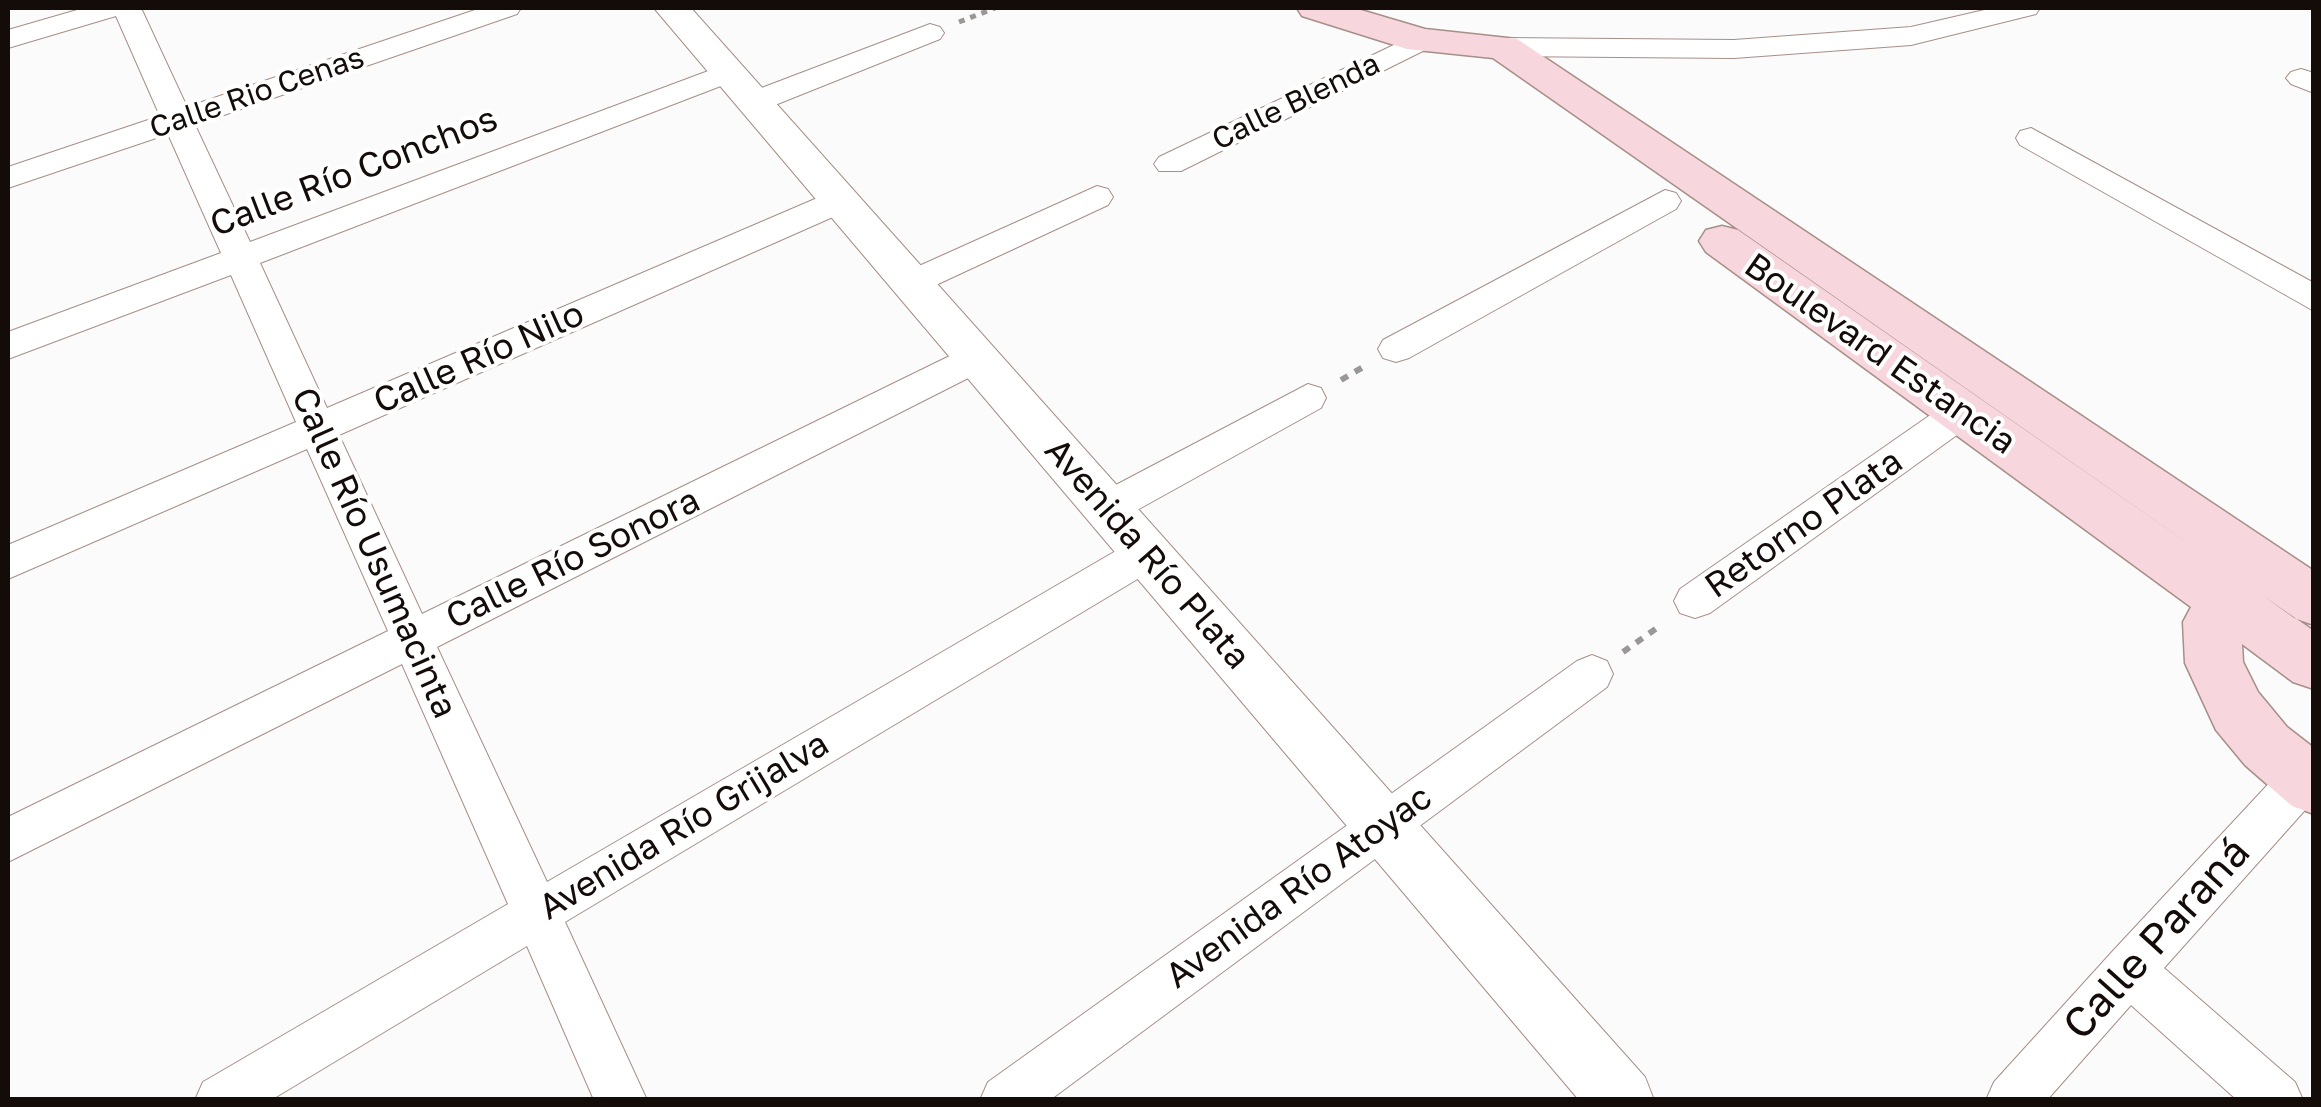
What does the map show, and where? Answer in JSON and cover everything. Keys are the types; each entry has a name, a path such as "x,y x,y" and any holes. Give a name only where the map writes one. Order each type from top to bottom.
{"main road":[{"path":"1316,8 1435,42 1503,47"},
{"name":"Boulevard Estancia","path":"1435,42 1962,412 2314,601"},
{"name":"Boulevard Estancia","path":"1503,47 2268,577 2314,664"},
{"path":"2268,577 2212,622 2214,663 2237,710 2266,746 2308,782"}],"street":[{"path":"8,39 112,8"},
{"name":"Calle Río Usumacinta","path":"127,8 621,1100"},
{"name":"Calle Rio Cenas","path":"8,178 507,8"},
{"name":"Avenida Río Plata","path":"672,8 1622,1100"},
{"path":"1503,47 1734,48 1911,36 2026,8"},
{"name":"Calle Río Conchos","path":"8,346 240,258 742,88 930,33"},
{"name":"Calle Blenda","path":"1170,164 1435,42"},
{"path":"2031,138 2314,299"},
{"path":"912,283 1097,198"},
{"name":"Calle Río Nilo","path":"8,563 840,200"},
{"path":"1396,349 1665,201"},
{"name":"Calle Río Sonora","path":"8,840 977,358"},
{"path":"1108,508 1308,398"},
{"name":"Retorno Plata","path":"1695,601 1962,412"},
{"name":"Avenida Río Grijalva","path":"220,1100 1147,553"},
{"name":"Avenida Río Atoyac","path":"1006,1100 1592,674"},
{"name":"Calle Paraná","path":"2012,1100 2128,970 2308,782"},
{"path":"2128,970 2277,1100"}],"path":[{"path":"1308,398 1396,349"},
{"path":"1592,674 1695,601"}]}
